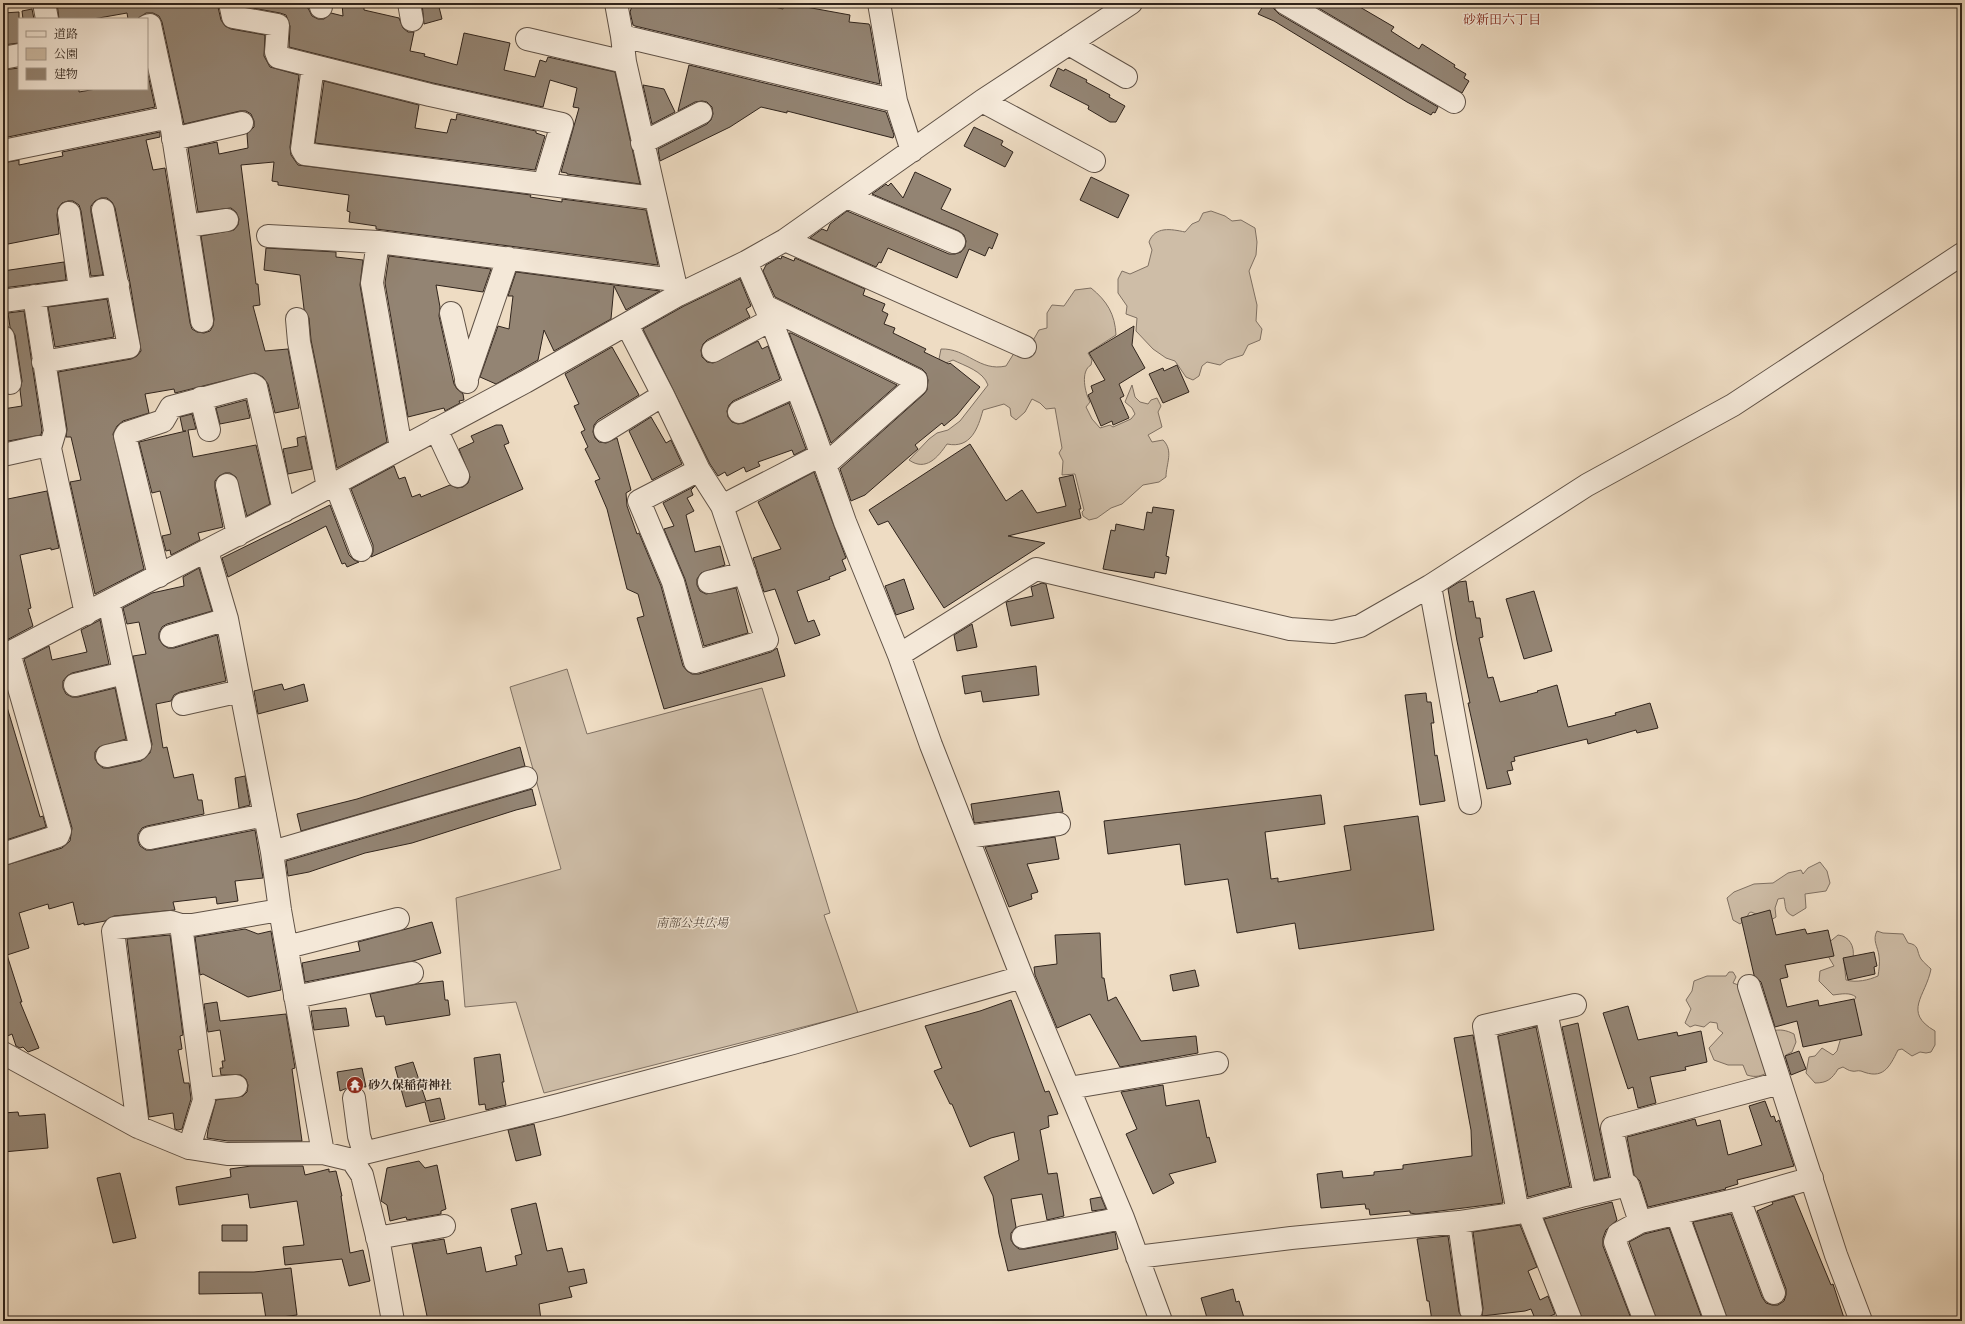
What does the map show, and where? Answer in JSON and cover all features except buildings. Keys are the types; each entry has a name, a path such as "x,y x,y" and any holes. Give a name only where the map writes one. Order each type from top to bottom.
{"street":[{"path":"44,3 47,18"},
{"path":"230,3 233,17 278,25 276,52 278,57 430,96 562,124 544,184"},
{"path":"616,3 625,62 642,143 676,288"},
{"path":"879,3 896,101 912,151"},
{"path":"3,854 58,836 60,831 5,654 86,614 284,511 472,409 525,382 627,325 676,288 746,262 785,240 982,101 1132,3"},
{"path":"1285,3 1454,102"},
{"path":"148,26 150,25 170,117 202,321"},
{"path":"622,36 896,101"},
{"path":"527,39 625,62"},
{"path":"1069,44 1126,77"},
{"path":"3,58 18,55"},
{"path":"312,66 302,149 305,154 654,198"},
{"path":"982,101 1094,161"},
{"path":"642,143 701,113"},
{"path":"3,151 170,117"},
{"path":"173,139 242,123"},
{"path":"847,197 954,242"},
{"path":"43,362 129,347 103,210"},
{"path":"69,213 80,289"},
{"path":"187,226 227,220"},
{"path":"268,236 378,242 508,258 676,288"},
{"path":"785,240 1025,347"},
{"path":"378,242 372,283 401,448"},
{"path":"899,655 1036,569 1290,629 1333,632 1360,626 1430,586 1587,485 1733,405 1962,254"},
{"path":"466,381 508,258"},
{"path":"746,262 768,313 845,522 899,655 931,745 967,837 1022,977 1123,1218 1161,1321"},
{"path":"3,301 80,289 118,285"},
{"path":"34,296 43,362 55,431 50,448 86,614"},
{"path":"451,313 472,409"},
{"path":"713,351 768,313"},
{"path":"722,506 823,460 916,385 916,380 768,313"},
{"path":"297,318 299,342 332,485 361,550"},
{"path":"627,325 663,395 698,470 722,506 767,640 695,662 673,582 638,501 698,470"},
{"path":"3,338 10,383"},
{"path":"159,576 125,436 127,433 163,421 171,407 253,385 256,387 284,511"},
{"path":"739,412 796,386"},
{"path":"605,430 663,395"},
{"path":"201,398 209,430"},
{"path":"436,429 459,476"},
{"path":"3,455 40,448 50,448"},
{"path":"227,485 238,535"},
{"path":"207,551 227,619 258,788 265,814 295,997 324,1153"},
{"path":"709,582 744,573"},
{"path":"1430,586 1470,803"},
{"path":"107,756 138,749 140,746 109,602"},
{"path":"171,636 227,619"},
{"path":"75,686 124,673"},
{"path":"183,704 240,691"},
{"path":"272,852 526,778"},
{"path":"150,838 265,814"},
{"path":"967,837 1059,824"},
{"path":"138,1127 113,931 115,928 144,924 171,922 181,925 280,910"},
{"path":"287,947 398,919"},
{"path":"181,925 204,1100 188,1148"},
{"path":"295,997 412,973"},
{"path":"3,1053 138,1127 188,1148 227,1154 324,1153 358,1156 794,1043 1022,977"},
{"path":"1749,986 1836,1255 1862,1321"},
{"path":"1571,1321 1523,1212 1484,1026 1575,1005"},
{"path":"1546,1012 1585,1195"},
{"path":"1069,1088 1217,1063"},
{"path":"1624,1186 1612,1128 1780,1083"},
{"path":"203,1089 236,1086"},
{"path":"354,1098 359,1136 358,1156 377,1238 393,1321"},
{"path":"1645,1321 1615,1242 1618,1234 1640,1222 1739,1199 1812,1178"},
{"path":"1137,1257 1292,1238 1459,1222 1523,1212 1628,1185 1640,1222"},
{"path":"1739,1199 1774,1293"},
{"path":"1677,1214 1716,1321"},
{"path":"1023,1237 1123,1218"},
{"path":"1459,1222 1471,1310"},
{"path":"377,1238 444,1226"}],"green space":[{"path":"1211,211 1225,216 1232,221 1241,220 1255,228 1257,242 1256,255 1249,271 1257,305 1256,321 1262,329 1260,340 1248,345 1243,355 1227,360 1220,365 1207,362 1202,366 1199,376 1193,380 1186,377 1175,361 1166,358 1153,349 1136,331 1137,318 1126,314 1127,306 1118,293 1118,279 1122,271 1130,274 1148,266 1152,250 1149,242 1155,233 1164,230 1185,232 1192,224 1199,221 1203,213"},
{"path":"1091,288 1102,298 1109,308 1114,321 1116,335 1088,353 1092,360 1091,365 1086,372 1084,382 1086,393 1090,402 1086,407 1092,419 1100,428 1110,425 1113,427 1131,419 1135,414 1132,408 1125,402 1132,385 1135,397 1140,402 1148,404 1151,400 1157,398 1161,406 1158,412 1162,427 1148,435 1152,442 1163,440 1166,444 1169,458 1166,477 1159,482 1143,485 1122,504 1111,508 1097,518 1089,520 1083,516 1082,512 1084,510 1075,474 1062,475 1063,461 1059,453 1062,448 1055,408 1046,409 1040,403 1032,399 1025,412 1016,420 1011,416 1010,408 1004,404 983,410 976,430 968,440 955,445 947,444 936,458 926,464 915,463 909,460 929,439 937,433 948,430 960,421 988,385 982,376 968,367 953,360 946,363 941,363 939,359 941,349 958,352 988,366 1006,366 1016,350 1031,344 1039,330 1047,328 1047,313 1052,305 1064,306 1075,290"},
{"name":"南部公共広場","path":"567,669 587,734 762,688 830,913 824,915 858,1013 544,1093 516,1002 465,1007 456,898 561,869 510,687"},
{"path":"1820,862 1827,871 1830,883 1826,891 1805,894 1806,908 1793,916 1788,913 1785,907 1784,898 1778,899 1775,908 1776,917 1771,920 1751,912 1740,924 1733,920 1727,898 1734,892 1754,884 1773,883 1788,873 1801,870 1803,874 1808,868"},
{"path":"1877,931 1883,933 1903,934 1908,943 1916,947 1921,959 1931,969 1921,995 1918,1010 1920,1017 1925,1024 1935,1031 1935,1045 1931,1052 1920,1052 1912,1056 1902,1049 1898,1050 1892,1062 1884,1071 1880,1073 1875,1074 1853,1071 1843,1067 1838,1069 1829,1080 1815,1083 1806,1073 1809,1057 1815,1056 1822,1048 1833,1055 1837,1051 1850,1007 1856,997 1848,994 1833,995 1819,981 1820,971 1834,966 1825,951 1827,944 1838,935 1845,937 1850,942 1853,949 1853,958 1844,962 1846,980 1867,980 1878,976 1879,959 1875,937"},
{"path":"1729,972 1733,972 1736,977 1733,983 1741,986 1772,1031 1783,1030 1794,1034 1796,1042 1792,1052 1786,1055 1787,1064 1776,1067 1763,1075 1747,1075 1743,1065 1728,1065 1714,1060 1709,1048 1723,1033 1718,1029 1717,1023 1710,1022 1704,1027 1695,1025 1690,1027 1685,1023 1691,1009 1686,1000 1692,991 1694,981 1707,976 1726,976"}],"place":[{"name":"砂久保稲荷神社","path":"355,1085"}],"district":[{"name":"砂新田六丁目","path":"1502,19"}]}
